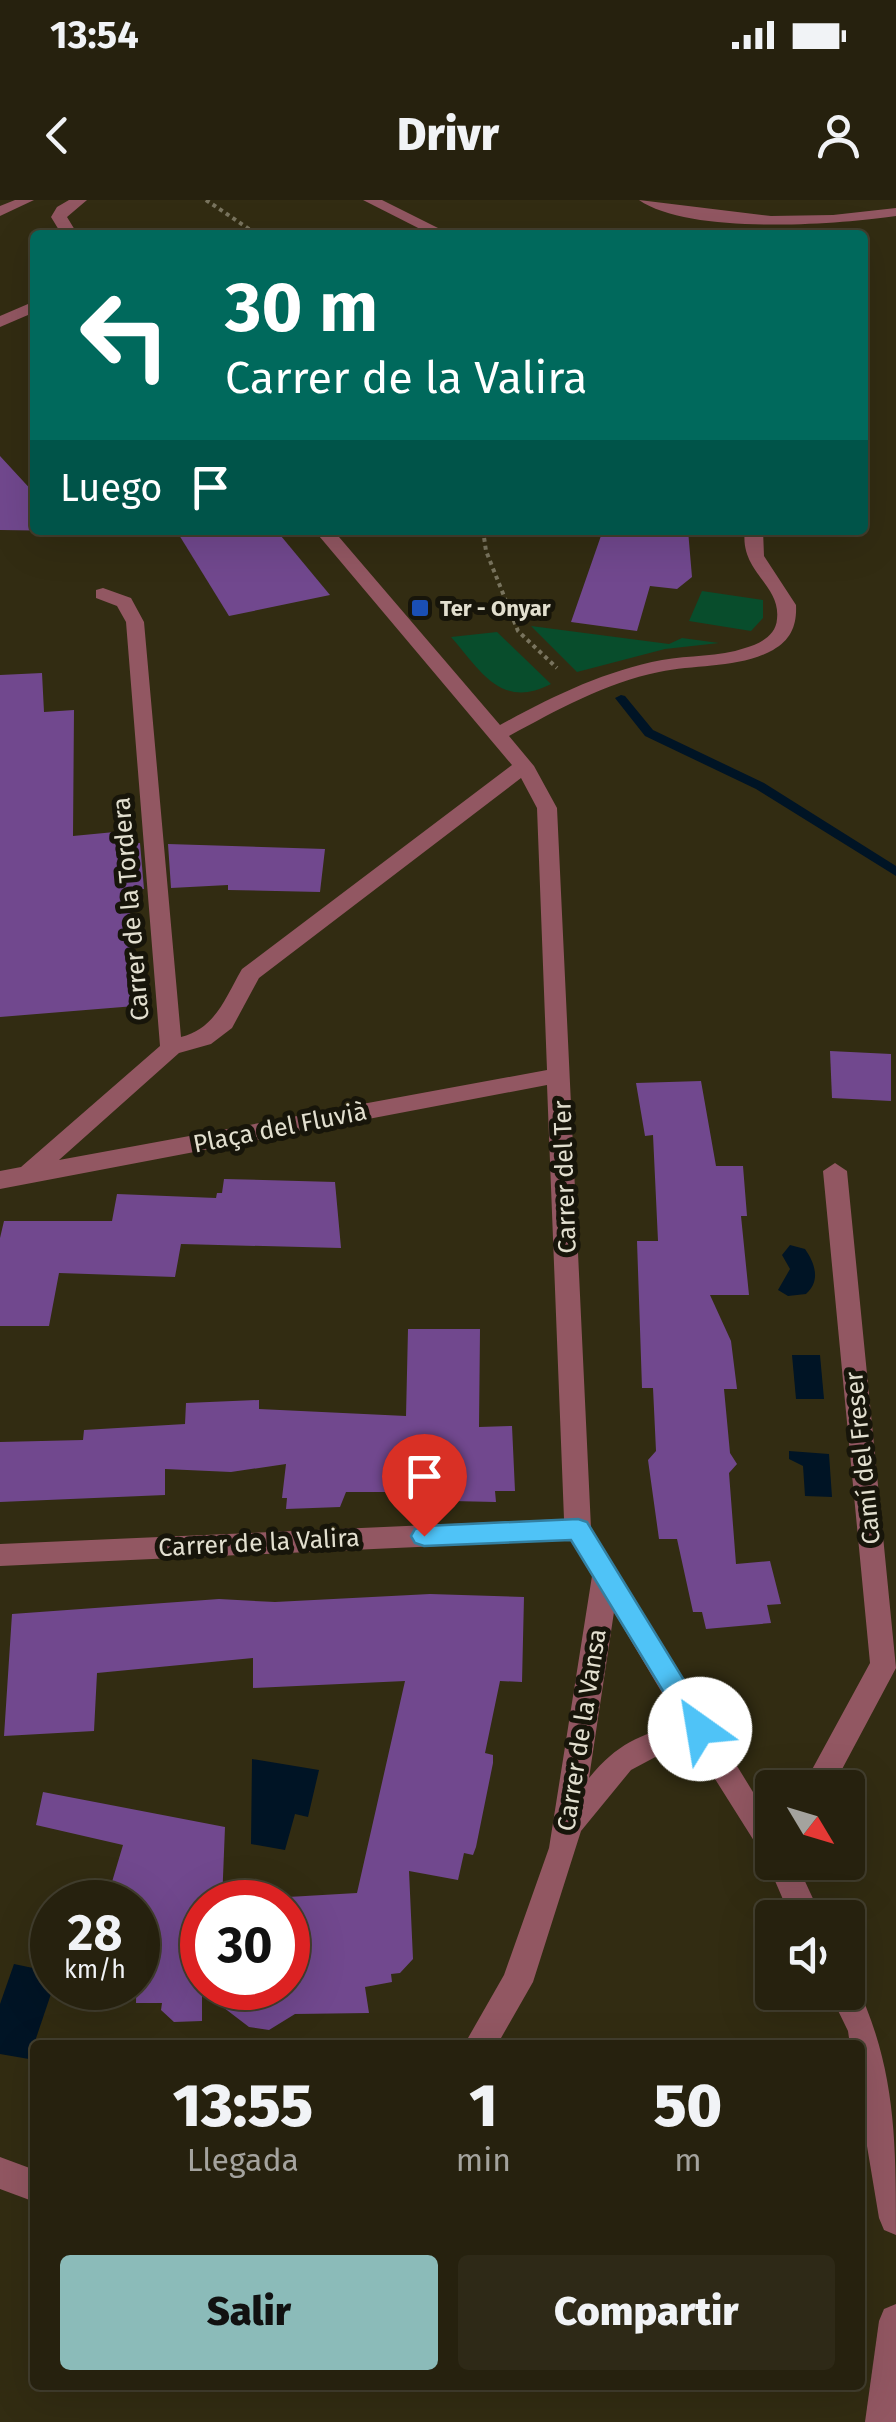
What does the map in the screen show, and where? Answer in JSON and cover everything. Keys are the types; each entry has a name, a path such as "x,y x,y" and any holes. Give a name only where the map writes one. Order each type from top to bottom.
{"street":[{"path":"0,212 27,200"},
{"path":"67,230 59,217 62,210 80,200"},
{"path":"370,200 433,230"},
{"path":"646,200 696,213 803,222 896,212"},
{"path":"0,322 30,308"},
{"name":"Carrer del Ter","path":"327,535 524,766 547,808 578,1530 755,1821"},
{"path":"498,734 579,689 664,665 727,658 763,648 782,635 788,618 786,600 754,558 750,544 753,535"},
{"name":"Carrer de la Tordera","path":"28,1175 170,1048 135,622 124,602 103,594"},
{"path":"170,1048 204,1038 224,1024 250,974 524,766"},
{"name":"Plaça del Fluvià","path":"0,1180 561,1075"},
{"name":"Camí del Freser","path":"826,1770 884,1664 835,1171"},
{"name":"Carrer de la Valira","path":"0,1555 578,1530"},
{"name":"Carrer de la Vansa","path":"483,2040 517,1982 570,1823 605,1577"},
{"path":"570,1823 621,1761 653,1744 700,1729"},
{"path":"853,2010 865,2040"},
{"path":"865,2040 896,2218"},
{"path":"0,2172 30,2184"},
{"path":"883,2422 896,2321"}],"path":[{"path":"206,200 250,230"},
{"path":"483,535 518,630 579,689"}],"green space":[{"path":"702,591 763,600 763,618 751,631 689,621"},
{"path":"531,626 669,644 682,638 719,643 665,649 577,672"},
{"path":"497,632 551,684 534,691 505,690 483,674 451,637"}],"water":[{"path":"790,1245 805,1249 814,1266 814,1283 806,1294 788,1296 778,1290 790,1269 782,1255"},
{"path":"792,1355 820,1355 824,1399 796,1399"},
{"path":"789,1451 829,1454 832,1497 805,1496 803,1466 789,1459"},
{"path":"252,1759 319,1770 308,1817 295,1814 285,1850 251,1844"},
{"path":"14,1964 30,1967 30,2010 46,2010 35,2040 30,2040 29,2059 0,2054 0,2004"}],"building":[{"path":"0,456 30,489 30,530 0,530"},
{"path":"179,535 280,535 330,595 229,616"},
{"path":"601,535 688,535 692,577 677,589 650,586 637,631 571,622"},
{"path":"42,673 44,712 74,710 73,836 125,831 126,843 140,843 144,889 129,890 135,1006 0,1017 0,675"},
{"path":"168,844 325,849 320,892 228,890 228,885 171,888"},
{"path":"830,1051 891,1054 891,1101 832,1098"},
{"path":"701,1081 716,1166 743,1166 747,1216 741,1216 749,1295 710,1295 731,1341 737,1389 724,1389 730,1453 737,1464 729,1473 736,1564 770,1561 781,1604 767,1605 771,1623 706,1629 702,1612 693,1612 677,1539 659,1539 648,1460 656,1451 653,1388 642,1388 637,1241 658,1241 653,1135 645,1136 636,1083"},
{"path":"224,1179 335,1182 341,1248 181,1244 175,1277 59,1273 49,1326 0,1326 0,1238 4,1221 112,1221 117,1194 216,1198 217,1193 222,1193"},
{"path":"408,1329 480,1329 479,1427 512,1426 515,1491 495,1491 496,1502 452,1501 452,1492 346,1492 340,1507 286,1509 287,1498 282,1498 286,1464 231,1472 165,1469 165,1495 0,1502 0,1442 83,1440 84,1430 185,1424 186,1403 259,1400 259,1409 406,1416"},
{"path":"430,1594 524,1597 522,1682 500,1681 485,1753 493,1755 493,1763 473,1855 464,1853 458,1880 409,1871 413,1959 400,1973 391,1974 392,1982 365,1987 369,2013 295,2014 269,2030 249,2027 227,2010 310,2010 310,1896 357,1893 405,1681 253,1688 253,1658 97,1673 94,1731 4,1736 12,1614 219,1599 275,1602"},
{"path":"43,1792 225,1827 223,1880 180,1880 180,2010 202,2010 202,2021 174,2022 161,2010 160,2003 160,1880 113,1880 123,1845 36,1825"}],"waterway":[{"path":"621,698 649,733 760,786 896,872"}],"place":[{"name":"Ter - Onyar","path":"420,608"}],"route":[{"path":"424,1536 578,1530 700,1729"}]}
